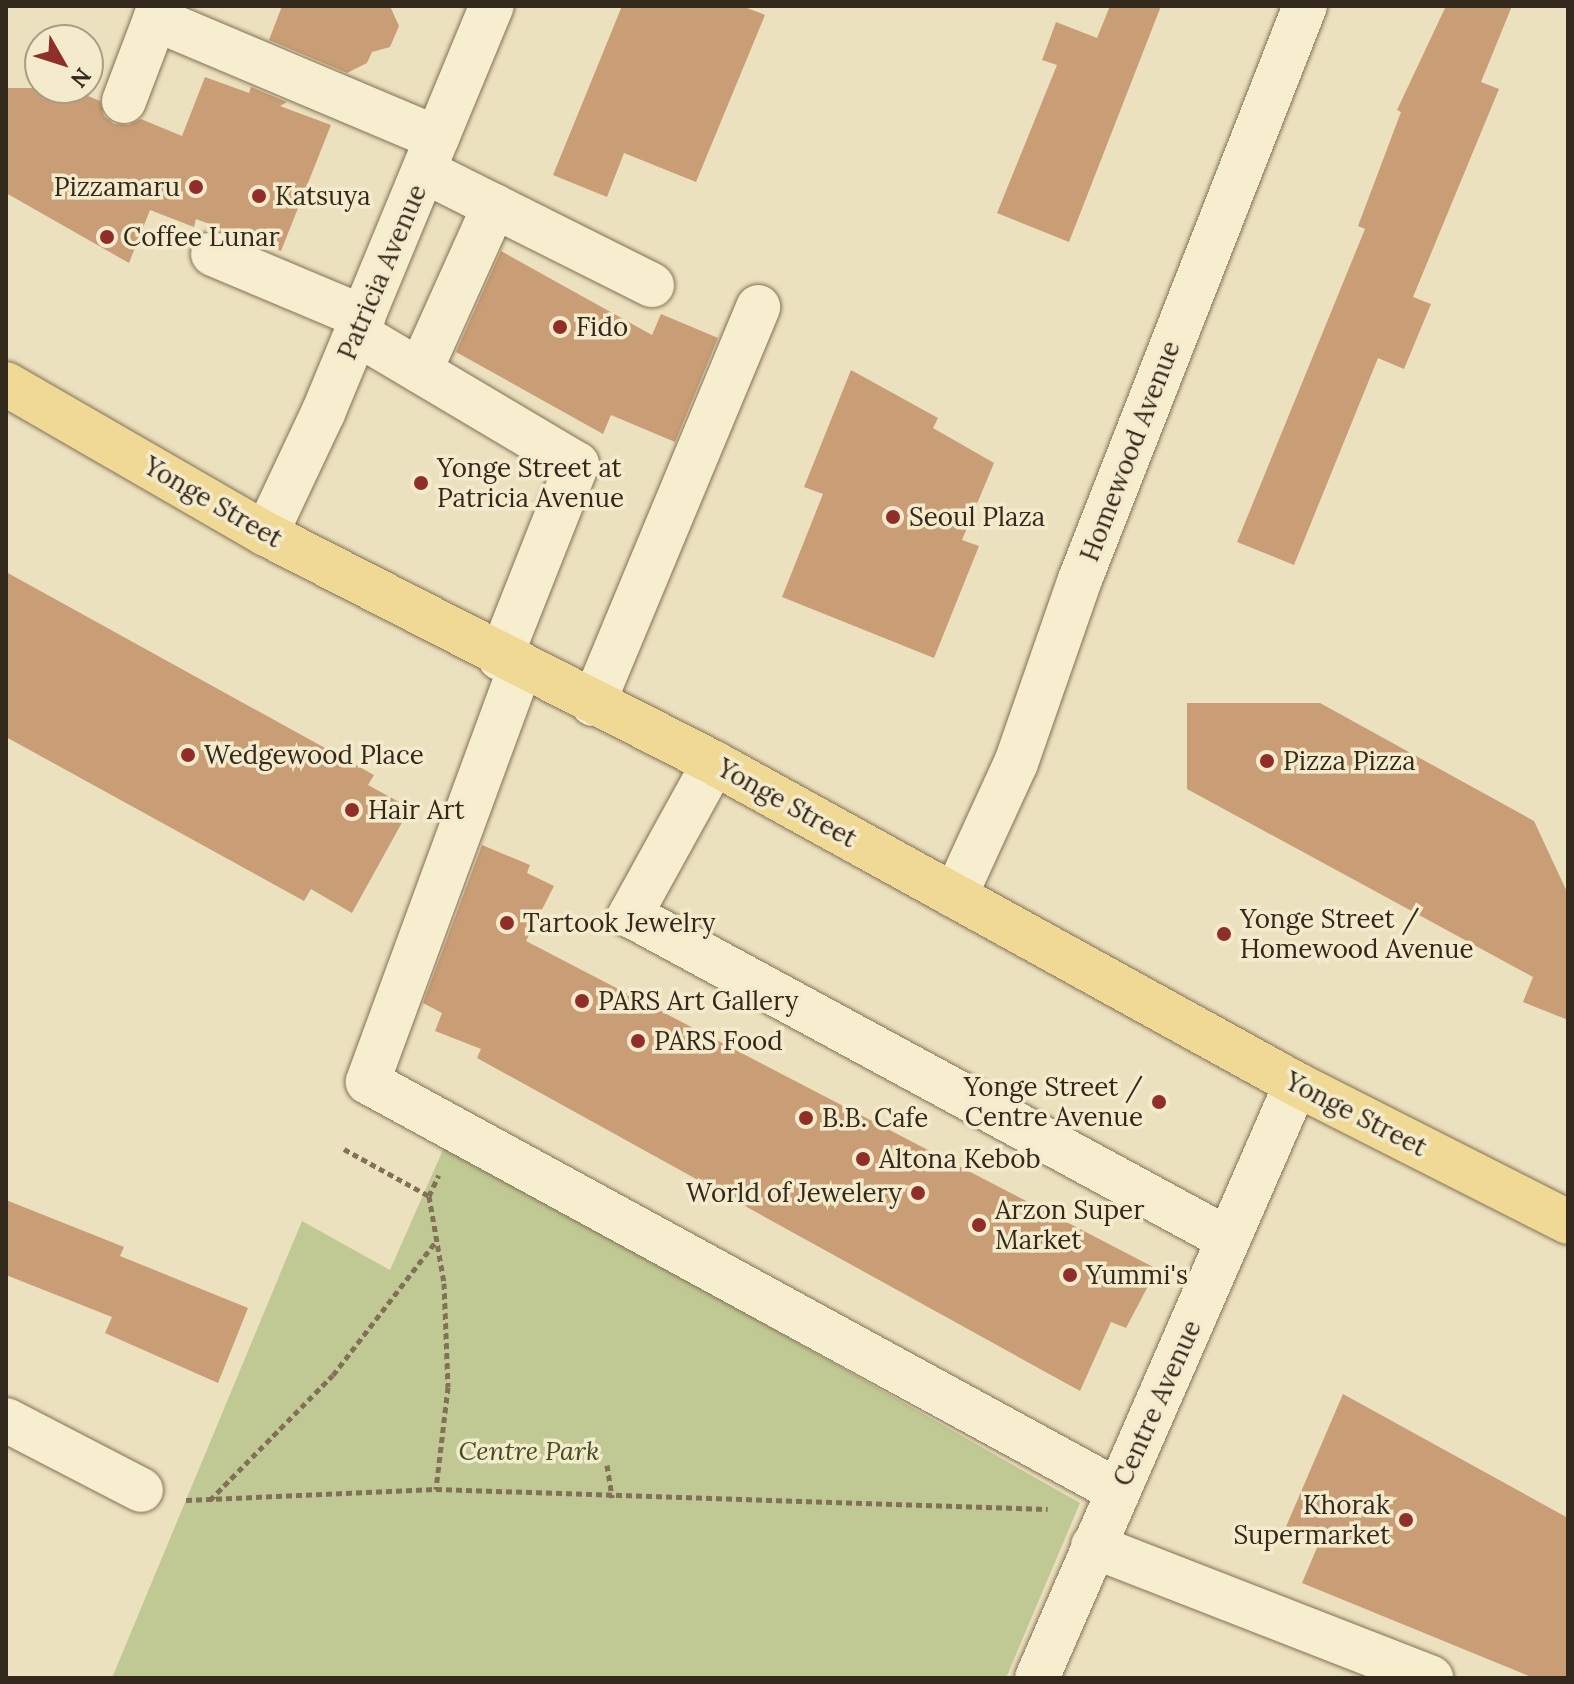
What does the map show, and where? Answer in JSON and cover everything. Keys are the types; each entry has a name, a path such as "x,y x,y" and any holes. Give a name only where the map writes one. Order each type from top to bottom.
{"main road":[{"name":"Yonge Street","path":"6,384 266,534 510,663 714,763 1296,1084 1568,1222"}],"street":[{"name":"Patricia Avenue","path":"266,534 360,325 492,6"},
{"name":"Homewood Avenue","path":"955,896 1016,763 1079,582 1305,6"},
{"path":"124,101 158,12 431,154 494,206 652,285"},
{"path":"420,371 494,206"},
{"path":"213,254 360,325 420,371 577,464 368,1082 1118,1491"},
{"path":"593,704 758,307"},
{"path":"714,763 630,915 1228,1239"},
{"name":"Centre Avenue","path":"1037,1678 1296,1084"},
{"path":"6,1420 141,1490"},
{"path":"1093,1546 1431,1678"}],"path":[{"path":"344,1149 429,1196 437,1239 448,1387 436,1489"},
{"path":"209,1501 333,1375 437,1239"},
{"path":"607,1465 612,1498"},
{"path":"141,1490 169,1500 209,1501 436,1489 612,1498 1053,1509"}],"green space":[{"name":"Centre Park","path":"446,1143 1080,1503 1006,1678 112,1678 302,1221 390,1270"}],"building":[{"path":"282,6 390,6 399,26 390,47 372,52 367,63 347,73 269,40"},
{"path":"622,6 742,6 765,15 696,182 624,153 607,197 553,175"},
{"path":"1110,6 1161,6 1069,242 997,213 1057,65 1042,60 1056,22 1097,38"},
{"path":"1446,6 1512,6 1481,82 1499,89 1413,297 1431,304 1404,369 1378,358 1294,565 1237,542 1365,229 1358,226 1401,112 1397,110"},
{"path":"205,77 249,93 251,87 287,102 280,106 331,125 281,251 196,219 194,227 150,210 129,263 6,193 6,88 24,88 24,104 101,104 104,116 114,124 129,125 141,119 182,136"},
{"path":"501,251 652,335 661,314 718,338 675,442 611,415 603,434 456,352"},
{"name":"Seoul Plaza","path":"851,370 938,418 933,428 994,463 962,540 979,546 934,658 782,597 823,494 804,487"},
{"name":"Wedgewood Place","path":"6,572 374,775 368,785 410,808 352,913 311,889 304,901 6,737"},
{"path":"1187,703 1320,703 1534,821 1568,894 1568,1020 1523,1002 1533,977 1187,789"},
{"path":"482,845 530,865 527,873 554,886 526,941 1157,1269 1126,1328 1111,1322 1080,1391 477,1058 481,1049 435,1031 442,1013 423,1003"},
{"path":"6,1200 124,1247 120,1256 248,1308 218,1383 105,1333 112,1317 6,1275"},
{"path":"1343,1394 1568,1518 1568,1678 1534,1678 1302,1583 1319,1543 1285,1529"}],"place":[{"name":"Pizzamaru","path":"196,187"},
{"name":"Katsuya","path":"259,196"},
{"name":"Coffee Lunar","path":"107,237"},
{"name":"Fido","path":"560,327"},
{"name":"Yonge Street at Patricia Avenue","path":"421,483"},
{"name":"Seoul Plaza","path":"893,517"},
{"name":"Wedgewood Place","path":"188,755"},
{"name":"Pizza Pizza","path":"1267,761"},
{"name":"Hair Art","path":"352,810"},
{"name":"Tartook Jewelry","path":"507,923"},
{"name":"Yonge Street / Homewood Avenue","path":"1224,934"},
{"name":"PARS Art Gallery","path":"582,1001"},
{"name":"PARS Food","path":"638,1041"},
{"name":"Yonge Street / Centre Avenue","path":"1159,1102"},
{"name":"B.B. Cafe","path":"806,1118"},
{"name":"Altona Kebob","path":"863,1159"},
{"name":"World of Jewelery","path":"918,1193"},
{"name":"Arzon Super Market","path":"979,1225"},
{"name":"Yummi's","path":"1070,1275"},
{"name":"Khorak Supermarket","path":"1406,1520"}]}
